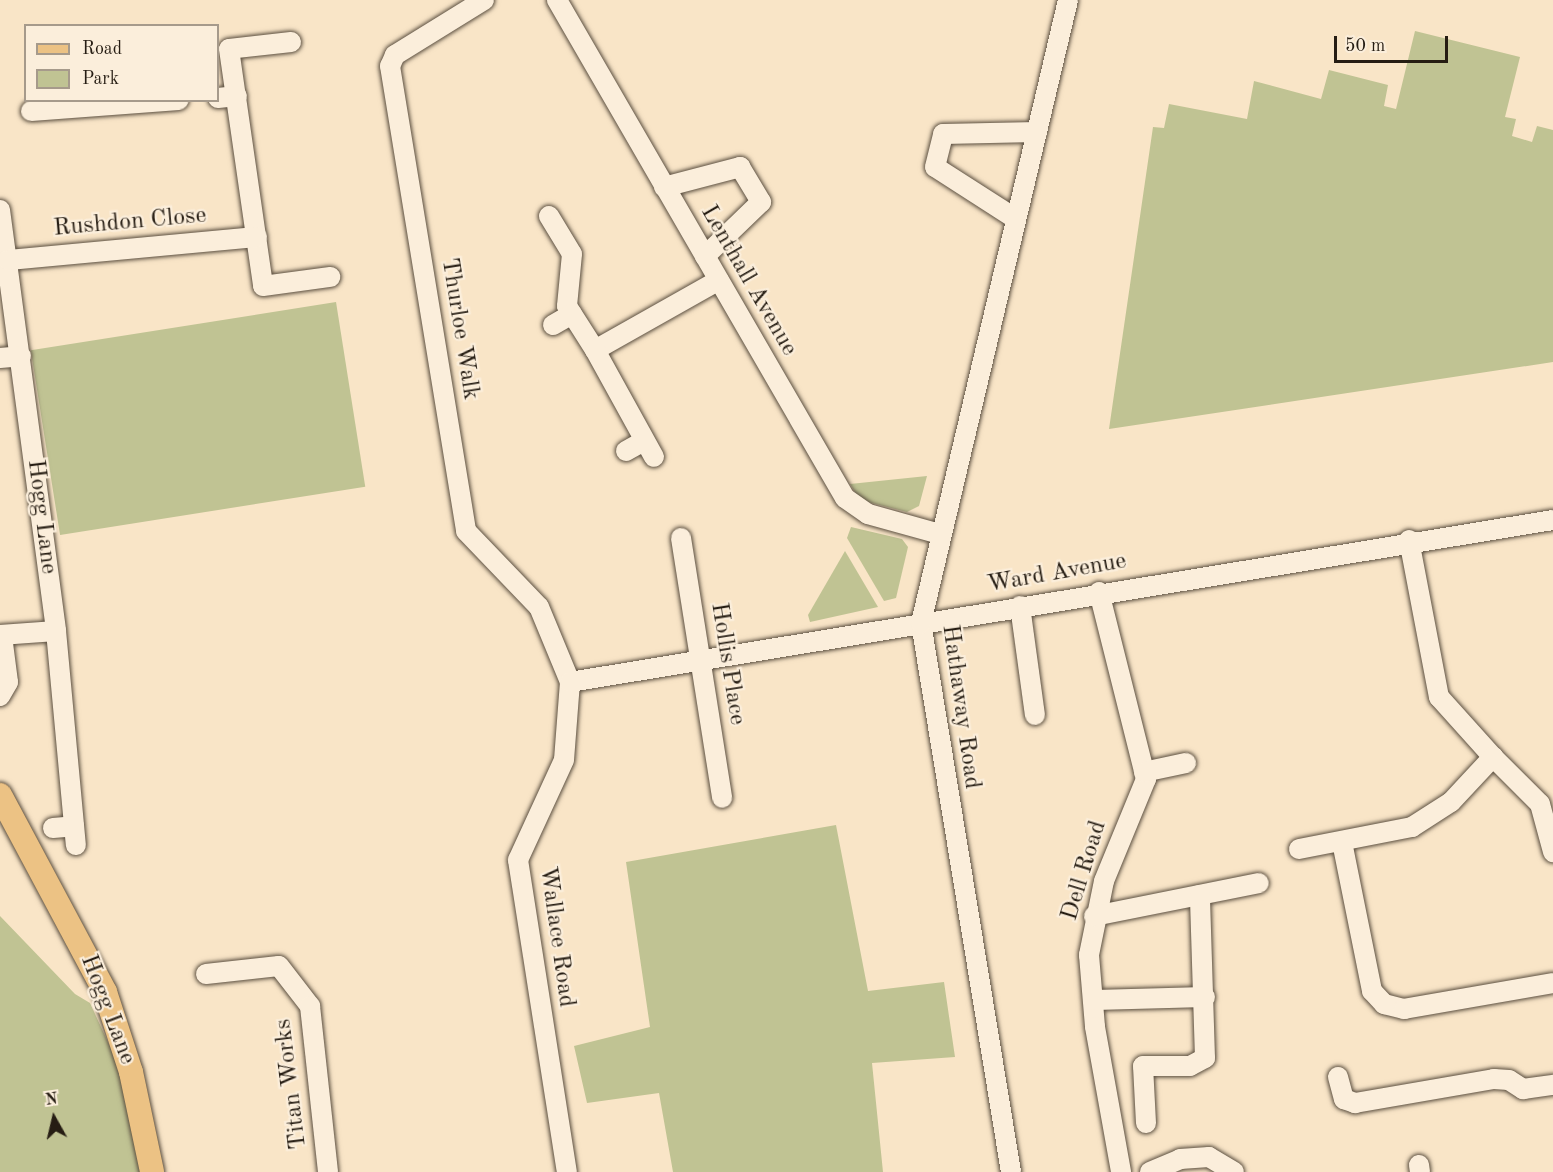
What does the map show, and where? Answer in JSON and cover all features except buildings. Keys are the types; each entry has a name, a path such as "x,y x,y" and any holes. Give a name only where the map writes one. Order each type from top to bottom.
{"main road":[{"name":"Hogg Lane","path":"0,795 105,992 131,1072 152,1172"}],"street":[{"name":"Thurloe Walk","path":"484,0 395,55 390,66 466,531 538,607 570,682"},
{"name":"Lenthall Avenue","path":"557,0 845,498 868,514 940,534"},
{"name":"Hathaway Road","path":"1011,1172 921,623 940,534 1068,0"},
{"path":"291,42 229,49 233,71 227,97 257,237 263,286 330,277"},
{"path":"31,111 152,102"},
{"path":"1016,219 935,167 943,134 1037,132"},
{"path":"664,187 740,167 761,202 705,256"},
{"name":"Hogg Lane","path":"0,210 56,631 76,845"},
{"path":"549,216 572,254 567,306 596,350 649,449 626,451"},
{"name":"Rushdon Close","path":"8,260 257,237"},
{"path":"596,350 719,280"},
{"path":"553,325 572,314"},
{"path":"0,358 21,356"},
{"name":"Ward Avenue","path":"570,682 1409,540 1553,520"},
{"name":"Hollis Place","path":"681,538 722,798"},
{"path":"1409,540 1439,697 1540,804 1553,852"},
{"path":"1099,592 1144,772 1186,763"},
{"path":"1020,606 1035,715"},
{"path":"0,696 7,692 6,664 1,635 56,631"},
{"name":"Wallace Road","path":"567,1172 518,860 564,760 570,682"},
{"path":"1299,849 1342,842 1429,818 1493,756"},
{"name":"Dell Road","path":"1121,1172 1089,955 1094,916 1144,772"},
{"path":"52,828 74,826"},
{"path":"1342,842 1372,991 1384,1004 1404,1009 1553,983"},
{"path":"1094,916 1259,883"},
{"path":"1146,1123 1143,1066 1190,1066 1205,1058 1205,997 1200,895"},
{"name":"Titan Works","path":"206,974 279,966 309,1006 328,1172"},
{"path":"1095,1000 1205,997"},
{"path":"1338,1077 1344,1099 1355,1103 1494,1079 1509,1080 1523,1089 1553,1085"},
{"path":"1150,1172 1180,1159 1209,1157 1234,1172"}],"green space":[{"path":"1415,31 1520,57 1505,117 1516,119 1512,136 1532,142 1537,126 1553,130 1553,362 1109,429 1153,127 1164,128 1169,104 1247,119 1254,81 1321,99 1329,70 1388,85 1384,106 1396,109"},
{"path":"336,302 365,487 60,535 31,350"},
{"path":"927,476 919,506 907,512 860,500 850,484"},
{"path":"851,527 902,539 908,547 896,598 884,601 847,538"},
{"path":"845,551 878,607 810,622 808,615"},
{"path":"836,825 868,991 944,982 955,1057 872,1063 883,1172 673,1172 659,1093 587,1103 574,1046 650,1027 626,862"},
{"path":"0,916 75,994 90,1003 117,1062 141,1172 0,1172"}]}
